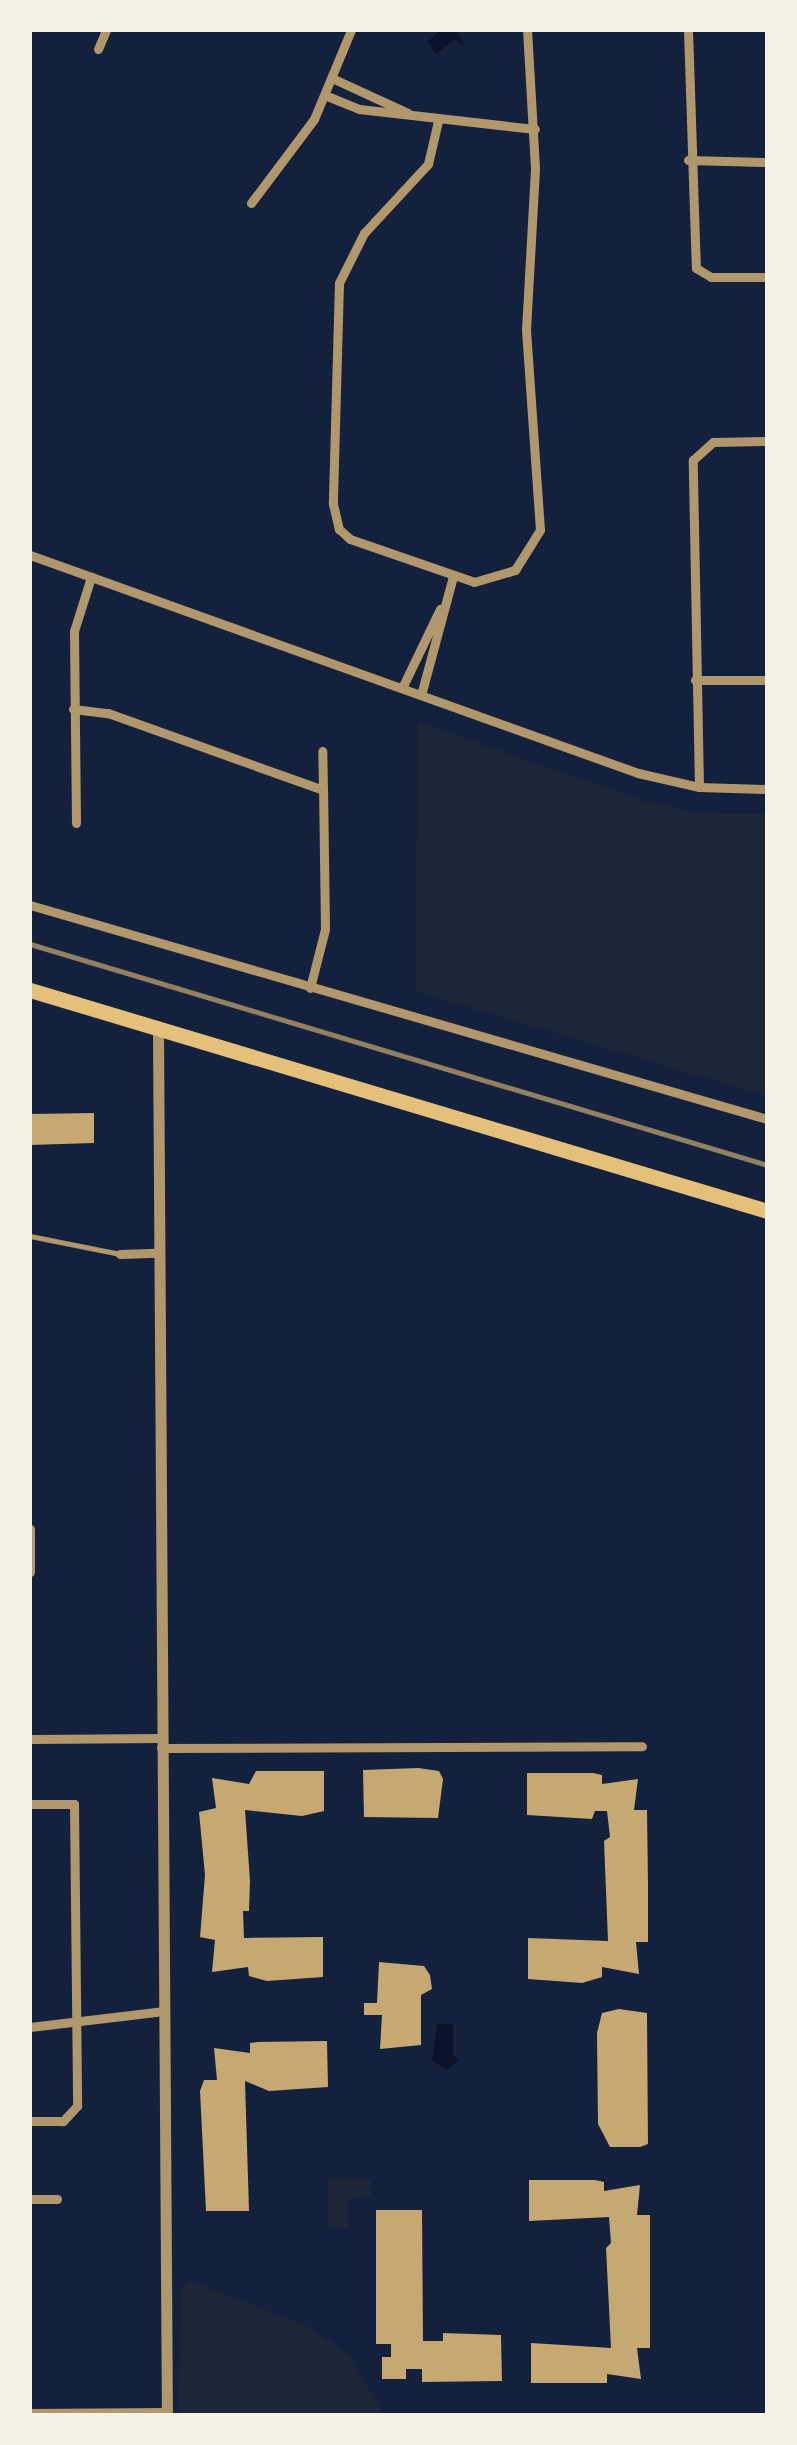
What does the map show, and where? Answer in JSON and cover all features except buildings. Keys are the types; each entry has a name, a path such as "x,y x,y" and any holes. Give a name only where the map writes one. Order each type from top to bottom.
{"main road":[{"path":"30,990 767,1211"}],"street":[{"path":"98,49 106,30"},
{"path":"252,203 327,96 350,30"},
{"path":"438,121 428,164 364,233 339,283 333,504 339,528 350,539 474,582 515,570 540,530 526,330 535,129 527,30"},
{"path":"688,30 688,160 696,268 711,277 767,277"},
{"path":"334,79 420,119"},
{"path":"327,96 360,109 420,119 535,129"},
{"path":"688,160 767,162"},
{"path":"699,788 692,470 697,450 713,442 767,441"},
{"path":"30,555 638,773 699,788 767,789"},
{"path":"420,694 452,576"},
{"path":"76,823 74,631 91,577"},
{"path":"402,688 420,638 442,607"},
{"path":"695,680 767,680"},
{"path":"73,709 108,713 323,790"},
{"path":"310,988 325,929 322,750"},
{"path":"30,905 767,1119"},
{"path":"30,2413 167,2413 158,1030"},
{"path":"120,1254 157,1253"},
{"path":"30,1528 30,1572"},
{"path":"30,1739 642,1746"},
{"path":"30,1804 74,1804 77,2106 68,2119 30,2121"},
{"path":"30,2027 164,2011"},
{"path":"30,2199 57,2199"}],"lane":[{"path":"30,1236 120,1254"}],"shaded area":[{"path":"441,30 456,30 466,47 454,40 436,54 427,42"},
{"path":"418,722 650,803 699,813 767,814 767,1096 415,991"},
{"path":"437,2024 453,2024 453,2055 459,2059 448,2070 432,2061"},
{"path":"328,2179 371,2179 371,2197 348,2198 348,2227 328,2227"},
{"path":"189,2280 311,2328 349,2355 384,2415 178,2415 182,2288"}],"railway":[{"path":"30,944 767,1165"}]}
